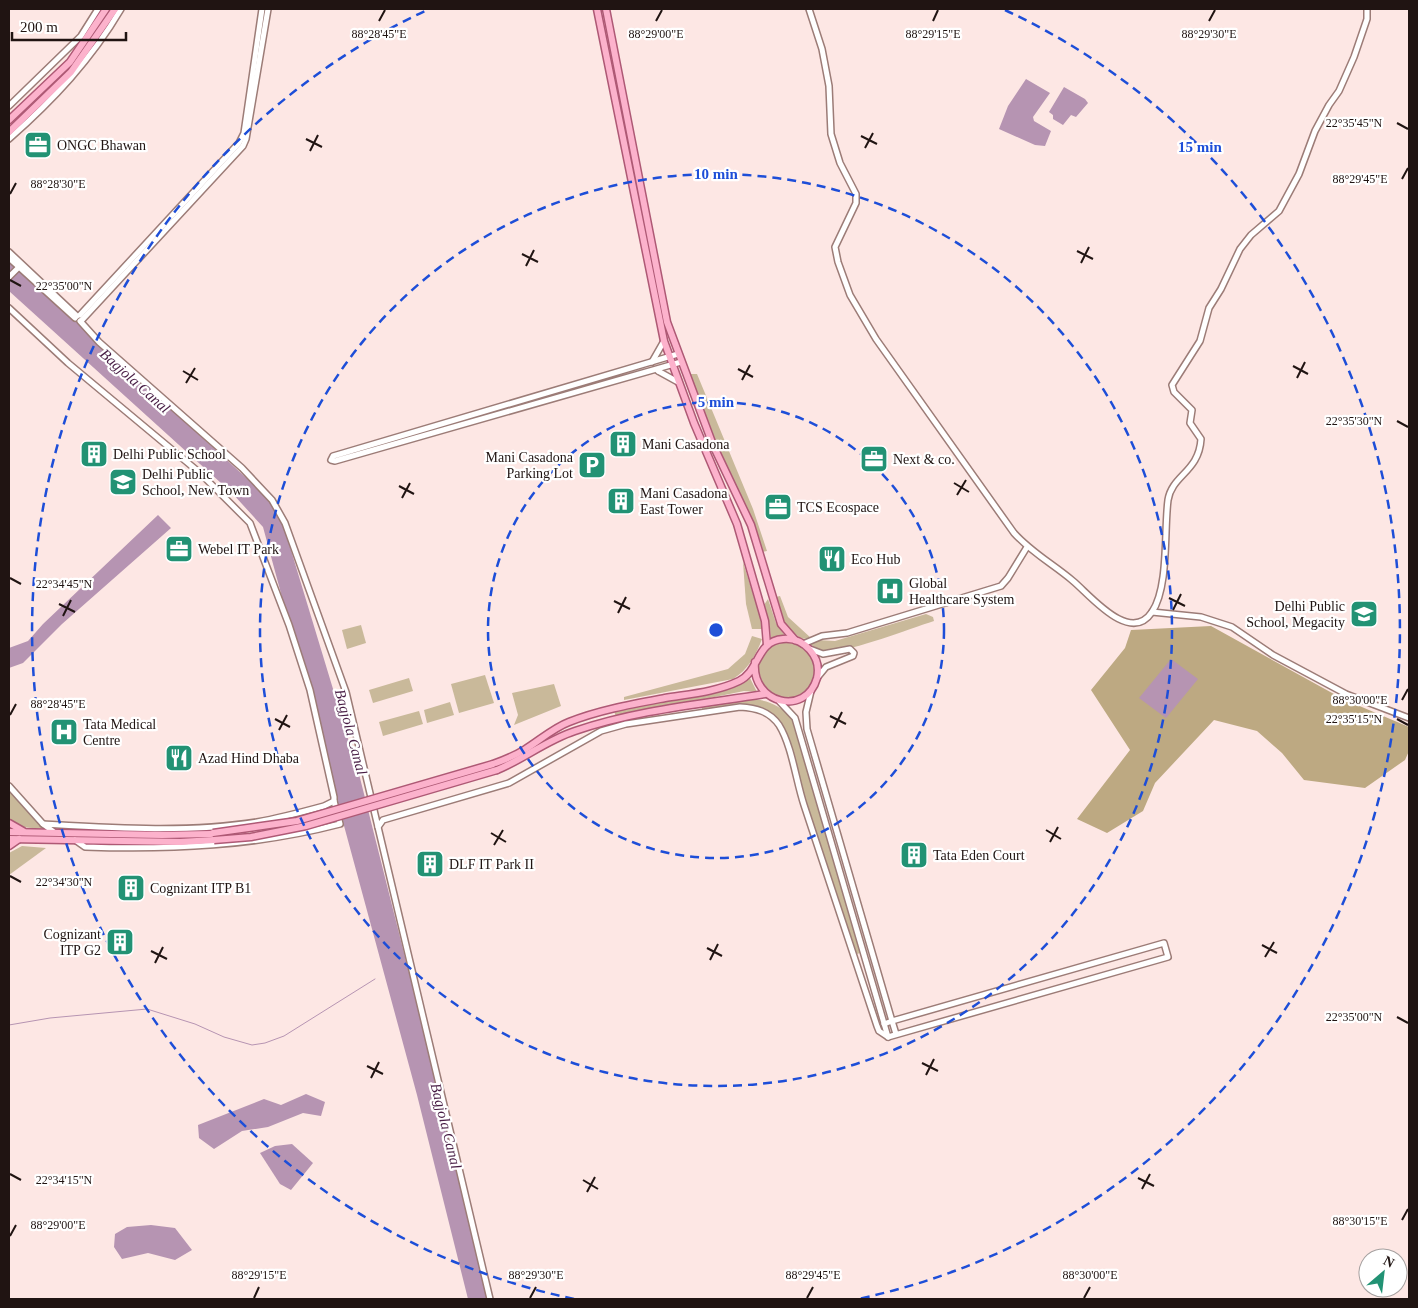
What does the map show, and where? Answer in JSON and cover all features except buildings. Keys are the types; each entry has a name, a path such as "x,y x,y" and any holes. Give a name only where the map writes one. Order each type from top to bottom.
{"main road":[{"path":"9,120 70,62 106,9"},
{"path":"9,132 72,72 115,9"},
{"path":"9,839 180,842 297,821 493,764 515,755 569,722 634,704 728,686 748,674 766,645 766,621 737,524 664,341 597,9"},
{"path":"606,9 667,322 713,445 751,525 781,624 795,640 810,649 817,663 816,680 807,694 794,701 779,701 765,694 756,679 755,662"},
{"path":"766,645 780,639 795,640"},
{"path":"9,832 251,837 306,826 497,770 519,761 553,739 576,730 625,716 765,694"},
{"path":"9,823 26,833"},
{"path":"9,846 19,839"}],"street":[{"path":"9,106 81,36 98,9"},
{"path":"9,139 43,109 77,72 101,42 121,9"},
{"path":"79,318 239,143 244,133 262,9"},
{"path":"79,318 243,146 268,9"},
{"path":"812,13 830,86 831,134 840,163 856,194 856,203 836,242 838,262 850,295 876,339 1010,528 1029,549 1072,580 1090,599 1125,621 1137,623 1152,612 1164,567 1169,498 1176,484 1196,462 1201,440 1190,423 1192,410 1174,392 1172,385 1200,341 1209,308 1221,289 1240,249 1251,235 1279,211 1299,174 1315,131 1329,104 1339,91 1354,58 1366,19 1367,9"},
{"path":"9,252 79,318 100,342 242,468 276,506 285,523 346,692 490,1299"},
{"path":"9,258 17,269 79,318"},
{"path":"9,277 17,269"},
{"path":"9,308 68,363 215,487 250,524 282,608 310,690 340,824 278,838 211,846 161,849 86,847 75,840"},
{"path":"652,362 664,341"},
{"path":"678,354 340,454 331,457 331,460 336,461 673,366 681,362"},
{"path":"656,370 667,374 679,382"},
{"path":"803,644 822,636 847,633 1000,586 1029,549"},
{"path":"1152,612 1201,617 1232,627 1273,655 1346,694 1409,718"},
{"path":"810,649 823,654 850,649 854,653 853,656 826,667 816,680"},
{"path":"812,688 806,712 807,729 896,1034"},
{"path":"779,701 795,718 888,1036"},
{"path":"698,704 699,712"},
{"path":"378,827 383,820 509,783 601,731 626,724 699,712 740,707 754,708 766,712 780,726 877,1026 882,1034 888,1036 896,1034 1167,957 1166,944 884,1024"},
{"path":"9,786 43,824 56,834"},
{"path":"43,824 158,827 219,825 278,817 324,806 334,801"}],"shaded area":[{"path":"690,374 697,374 753,509 767,551 762,552 756,528 717,444"},
{"path":"743,562 763,629 752,629 746,604"},
{"path":"780,596 788,617 811,638 801,639 786,626 776,597"},
{"path":"768,599 776,623 785,636 771,640 764,605"},
{"path":"926,614 933,617 934,621 851,648 824,651 809,643 817,640 835,641"},
{"path":"361,625 366,643 347,649 342,630"},
{"path":"1211,626 1343,699 1409,727 1409,751 1405,760 1365,788 1304,780 1282,753 1257,731 1214,720 1155,783 1143,811 1107,833 1077,819 1130,750 1091,690 1125,648 1131,630"},
{"path":"752,636 762,639 760,645 747,667 733,679 624,700 624,697 728,669 745,654"},
{"path":"786,641 802,646 810,654 815,670 810,686 802,694 786,699 770,694 762,686 757,670 762,654 770,646"},
{"path":"485,675 494,703 459,713 451,684"},
{"path":"409,678 413,691 373,703 369,690"},
{"path":"750,678 757,692 744,691 616,717 614,711 706,694 740,684"},
{"path":"554,684 561,706 514,725 518,715 512,693"},
{"path":"748,699 761,700 772,704 792,718 860,953 857,954 808,812 785,734 770,714 759,707 747,704 702,709 702,707"},
{"path":"450,702 454,715 427,723 424,710"},
{"path":"419,711 423,724 383,736 379,722"},
{"path":"9,791 44,828 22,826 10,819"},
{"path":"22,846 46,848 9,875 9,853"}],"water":[{"path":"1026,79 1050,93 1033,117 1034,121 1051,131 1045,146 1035,145 999,129 1008,106"},
{"path":"1064,87 1085,99 1088,103 1076,117 1071,115 1063,125 1053,119 1053,115 1049,112"},
{"name":"Bagjola Canal","path":"9,260 254,485 280,514 360,778 491,1299 468,1299 417,1095 263,527 232,493 9,291"},
{"path":"158,515 171,528 62,624 23,663 9,668 9,648 28,641 43,624"},
{"path":"1171,659 1198,679 1166,718 1139,698"},
{"path":"306,1094 325,1102 321,1116 303,1113 268,1127 242,1131 214,1149 199,1138 198,1125 264,1099 281,1105"},
{"path":"292,1144 313,1163 291,1190 280,1184 260,1153 275,1146"},
{"path":"151,1225 175,1228 192,1250 175,1260 148,1253 122,1259 114,1247 115,1234 127,1227"}],"waterway":[{"path":"9,1025 50,1018 147,1009 195,1024 224,1037 252,1045 265,1043 284,1036 375,979"}],"place":[{"name":"ONGC Bhawan","path":"38,145"},
{"name":"Mani Casadona","path":"623,444"},
{"name":"Delhi Public School","path":"94,454"},
{"name":"Next & co.","path":"874,459"},
{"name":"Mani Casadona Parking Lot","path":"592,465"},
{"name":"Delhi Public School, New Town","path":"123,482"},
{"name":"Mani Casadona East Tower","path":"621,501"},
{"name":"TCS Ecospace","path":"778,507"},
{"name":"Webel IT Park","path":"179,549"},
{"name":"Eco Hub","path":"832,559"},
{"name":"Global Healthcare System","path":"890,591"},
{"name":"Delhi Public School, Megacity","path":"1364,614"},
{"name":"Tata Medical Centre","path":"64,732"},
{"name":"Azad Hind Dhaba","path":"179,758"},
{"name":"Tata Eden Court","path":"914,855"},
{"name":"DLF IT Park II","path":"430,864"},
{"name":"Cognizant ITP B1","path":"131,888"},
{"name":"Cognizant ITP G2","path":"120,942"}]}
